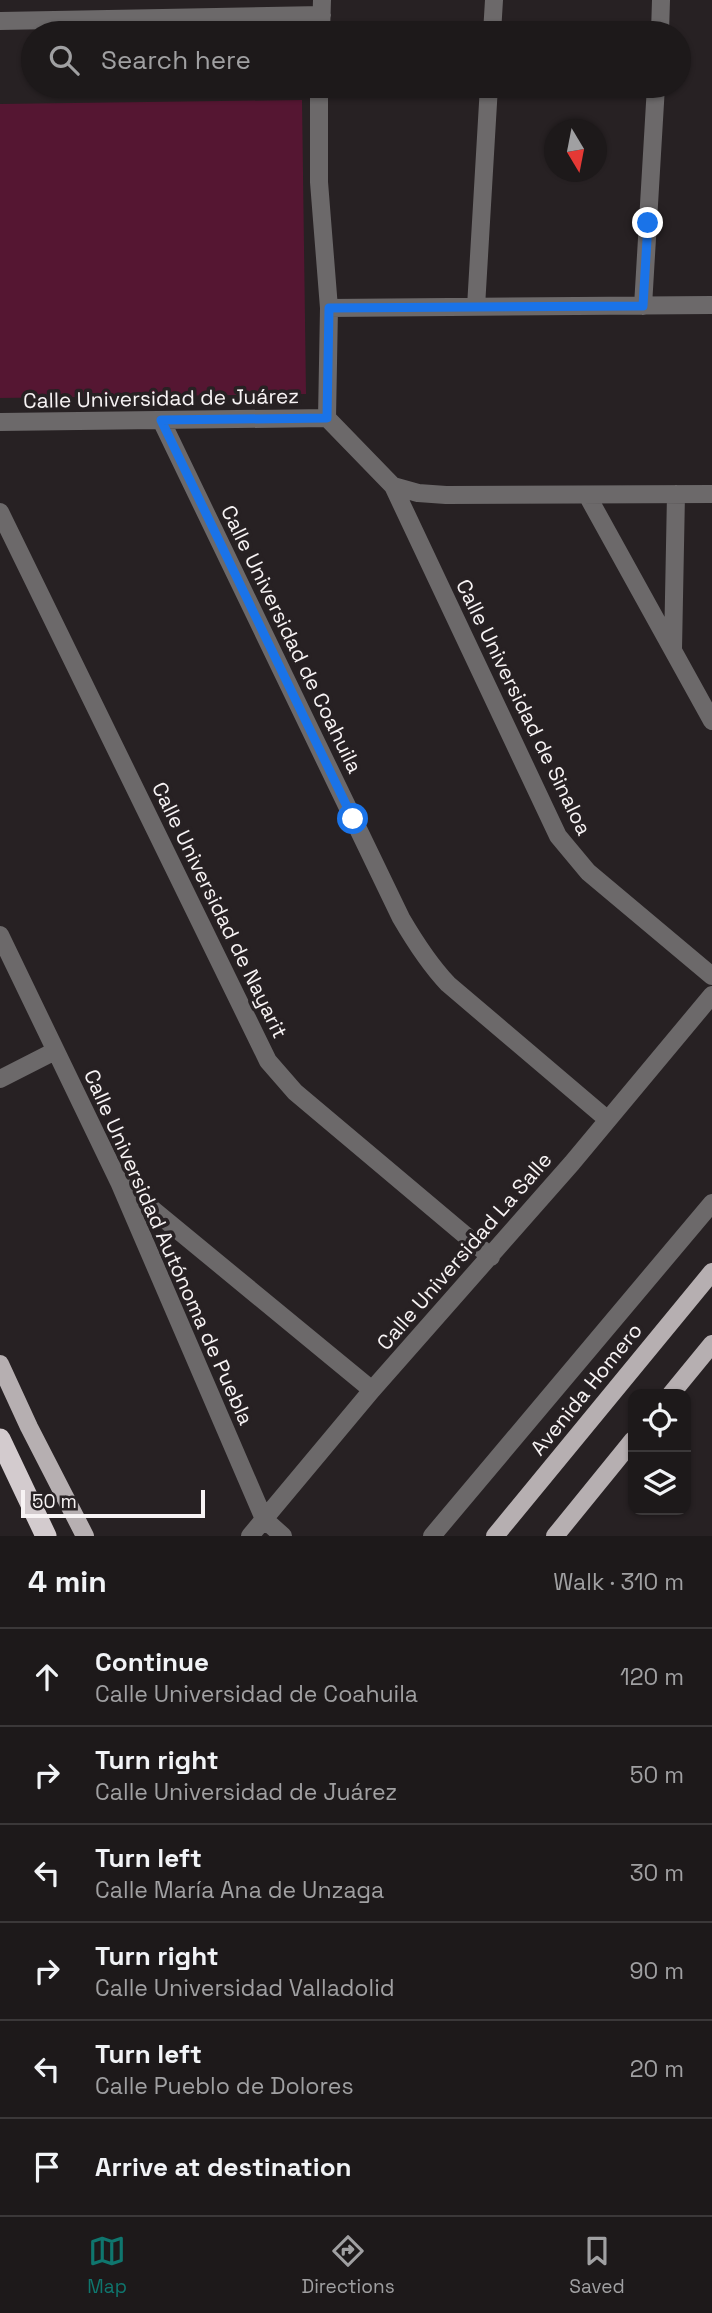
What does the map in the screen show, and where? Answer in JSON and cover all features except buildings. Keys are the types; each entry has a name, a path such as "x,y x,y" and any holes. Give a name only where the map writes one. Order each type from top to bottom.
{"highway":[{"path":"0,1439 46,1536"}],"main road":[{"name":"Avenida Homero","path":"495,1536 712,1272"},
{"path":"675,1389 712,1344"},
{"path":"0,1364 85,1536"},
{"path":"555,1536 628,1446"}],"street":[{"path":"493,21 494,0"},
{"path":"661,21 662,0"},
{"path":"0,21 322,16"},
{"path":"318,98 319,181 329,308 327,418"},
{"path":"476,307 488,98"},
{"path":"643,306 655,98"},
{"path":"329,308 712,305"},
{"name":"Calle Universidad de Juárez","path":"0,422 327,418 393,486"},
{"name":"Calle Universidad de Coahuila","path":"161,420 395,906 415,941 447,984 608,1120"},
{"path":"393,486 418,493 446,495 712,494"},
{"name":"Calle Universidad de Sinaloa","path":"393,486 558,836 588,872 712,976"},
{"path":"673,652 676,494"},
{"path":"587,495 712,721"},
{"name":"Calle Universidad de Nayarit","path":"0,512 268,1060 295,1092 491,1257"},
{"name":"Calle Universidad Autónoma de Puebla","path":"0,935 119,1182 264,1519 283,1536"},
{"name":"Calle Universidad La Salle","path":"250,1536 712,995"},
{"path":"0,1079 55,1051"},
{"path":"119,1182 372,1390"},
{"path":"432,1536 712,1203"}],"shaded area":[{"path":"302,100 306,394 0,398 0,104"}],"route":[{"path":"353,819 161,420 327,418 329,308 643,306 648,223"}]}
